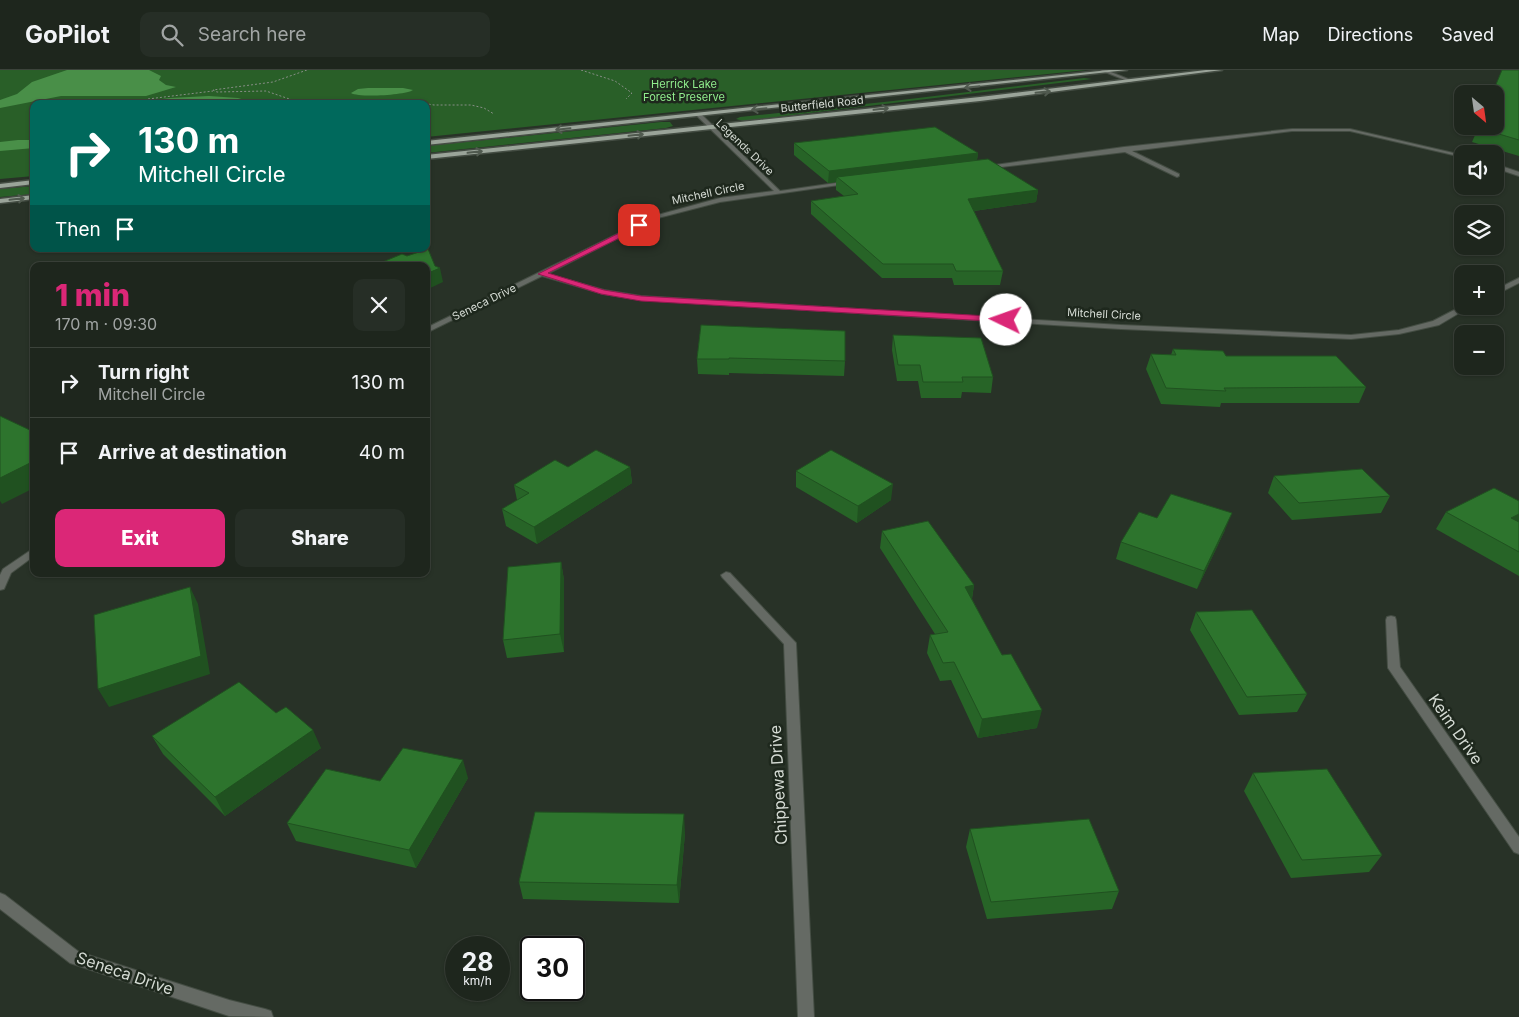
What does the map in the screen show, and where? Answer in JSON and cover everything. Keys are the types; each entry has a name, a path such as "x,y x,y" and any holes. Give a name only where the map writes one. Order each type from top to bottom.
{"main road":[{"name":"Butterfield Road","path":"430,143 699,116 1124,70"},
{"name":"Butterfield Road","path":"430,157 1219,70"},
{"path":"0,186 30,182"},
{"path":"0,201 30,198"}],"street":[{"path":"1105,71 1131,81"},
{"name":"Legends Drive","path":"699,116 778,192"},
{"path":"978,167 1292,130 1317,129 1350,130 1454,154"},
{"path":"1124,149 1177,175"},
{"path":"1504,169 1519,174"},
{"name":"Mitchell Circle","path":"542,274 656,217 705,203 861,182"},
{"name":"Mitchell Circle","path":"542,274 604,292 641,298 1122,327 1351,336 1399,332 1436,322 1454,313"},
{"name":"Seneca Drive","path":"430,329 542,274"},
{"path":"1504,288 1519,280"},
{"path":"0,587 7,571 30,554"},
{"name":"Chippewa Drive","path":"726,576 790,643 806,1017"},
{"name":"Keim Drive","path":"1391,620 1394,668 1519,848"},
{"name":"Seneca Drive","path":"0,900 75,958 229,1008 265,1017"}],"path":[{"path":"148,100 170,95 272,82 307,70"},
{"path":"581,70 604,76 627,88 632,95 624,100"},
{"path":"213,91 266,91 292,100"},
{"path":"430,104 471,105 484,108 499,115"}],"green space":[{"name":"Herrick Lake Forest Preserve","path":"0,70 1087,70 430,137 430,100 30,100 30,176 0,179"},
{"path":"1084,78 1092,79 743,121 736,119 740,117"},
{"path":"661,122 670,122 673,126 430,153 430,146"},
{"path":"30,186 30,194 0,197 0,189"}],"shaded area":[{"path":"67,70 149,70 161,76 159,80 166,85 176,87 146,96 61,96 30,100 30,102 0,108 0,100 17,94 32,82"},
{"path":"403,88 413,90 382,95 356,95 351,93 358,89"},
{"path":"209,96 245,100 161,100"},
{"path":"30,140 30,148 0,151 0,142"}],"building":[{"path":"1502,70 1519,70 1519,140 1502,135 1504,135 1504,85 1496,85"},
{"path":"935,127 978,153 829,171 794,143"},
{"path":"988,159 1038,190 968,199 1003,271 956,271 953,264 883,264 811,201 858,194 837,177"},
{"path":"419,252 429,252 435,266 440,268 430,272 430,262 383,262 402,254 407,256"},
{"path":"701,325 845,331 845,361 697,359"},
{"path":"893,335 981,338 993,377 962,377 963,382 923,382 920,365 898,365"},
{"path":"1173,349 1223,351 1226,356 1336,356 1366,387 1224,388 1226,391 1166,388 1151,354 1176,355"},
{"path":"0,416 30,430 30,463 0,478"},
{"path":"596,450 630,467 534,527 502,509 529,493 514,485 555,460 568,467"},
{"path":"831,450 893,484 858,506 796,471"},
{"path":"1362,469 1390,496 1299,503 1274,476"},
{"path":"1494,488 1519,501 1519,514 1511,518 1519,522 1519,552 1446,512"},
{"path":"1171,494 1232,513 1204,571 1121,542 1139,512 1157,518"},
{"path":"928,521 974,585 965,587 1002,655 1011,654 1042,710 982,719 954,662 943,663 930,635 948,632 882,531"},
{"path":"561,562 560,634 503,640 508,567"},
{"path":"190,587 201,656 98,689 94,615"},
{"path":"1252,610 1307,694 1247,697 1196,612"},
{"path":"239,682 276,713 286,707 313,730 215,797 152,736"},
{"path":"403,748 463,760 409,850 287,823 326,769 380,781"},
{"path":"1327,769 1382,855 1302,860 1253,773"},
{"path":"535,812 684,814 677,885 519,882"},
{"path":"1089,819 1119,891 991,902 970,829"}],"route":[{"path":"639,225 542,274 604,292 641,298 1006,320"}]}
